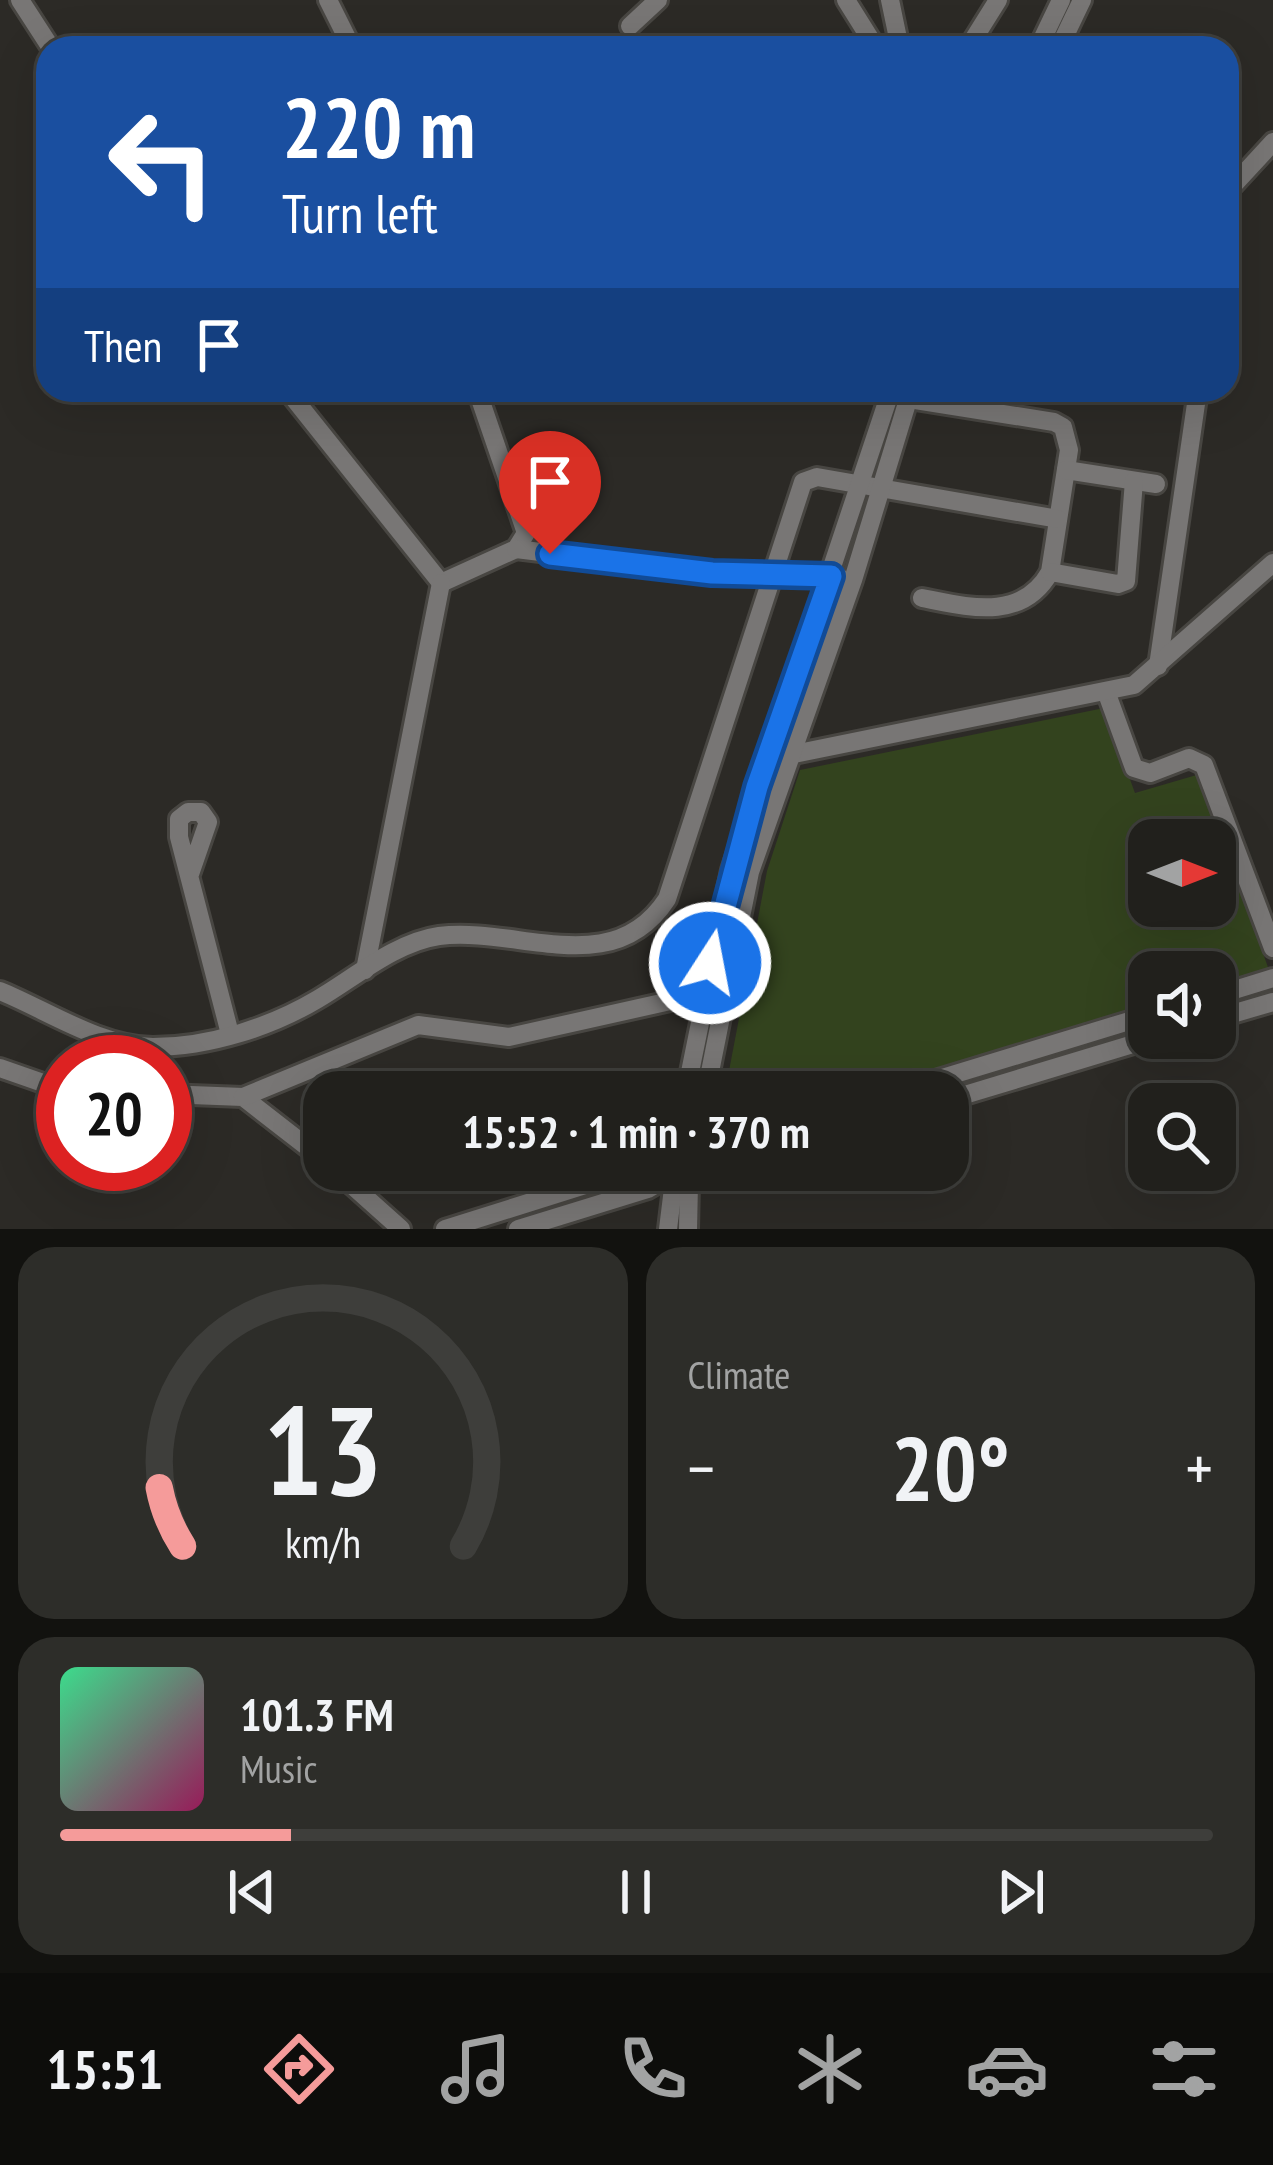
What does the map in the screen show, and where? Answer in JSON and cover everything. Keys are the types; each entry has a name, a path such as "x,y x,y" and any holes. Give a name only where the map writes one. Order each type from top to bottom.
{"lane":[{"path":"20,0 43,36"},
{"path":"328,0 346,36"},
{"path":"630,26 658,0"},
{"path":"846,0 869,36"},
{"path":"890,0 898,36"},
{"path":"976,36 998,0"},
{"path":"1044,36 1061,0"},
{"path":"1065,36 1082,0"},
{"path":"1239,180 1273,142"},
{"path":"297,402 441,584 364,970"},
{"path":"441,584 524,542 525,523 481,402"},
{"path":"708,1071 724,895 831,576 871,490 901,402"},
{"path":"922,598 1004,607 1030,597 1050,572 1066,470 1067,435 1054,422 951,402"},
{"path":"1158,666 1196,402"},
{"path":"1066,470 1156,484"},
{"path":"0,991 141,1047 230,1034 274,1022 419,941 439,936 595,946 636,932 657,915 695,817 802,482 817,477 1058,520"},
{"path":"1050,572 1114,584 1126,581 1134,481"},
{"path":"692,1071 788,756 853,580 871,490"},
{"path":"516,549 712,573 853,580"},
{"path":"766,759 1134,686 1273,563"},
{"path":"1107,694 1134,768 1150,773 1190,758 1204,765 1273,948"},
{"path":"190,874 230,1034"},
{"path":"1236,989 1273,978"},
{"path":"192,1095 243,1097 418,1025 508,1037 715,990"},
{"path":"1236,1012 1273,1001"},
{"path":"966,1071 1128,1022"},
{"path":"969,1094 1128,1046"},
{"path":"0,1068 36,1081"},
{"path":"243,1097 303,1144"},
{"path":"358,1191 401,1229"},
{"path":"445,1229 566,1191"},
{"path":"518,1229 642,1191"},
{"path":"668,1229 682,1191"},
{"path":"688,1191 688,1229"}],"green space":[{"path":"1104,708 1135,793 1200,774 1216,819 1128,819 1128,927 1236,927 1236,876 1270,973 1236,983 1236,951 1128,951 1128,1015 945,1071 729,1071 767,871 800,770"}],"route":[{"path":"550,554 712,573 831,576 757,787 724,895 710,963"}]}
